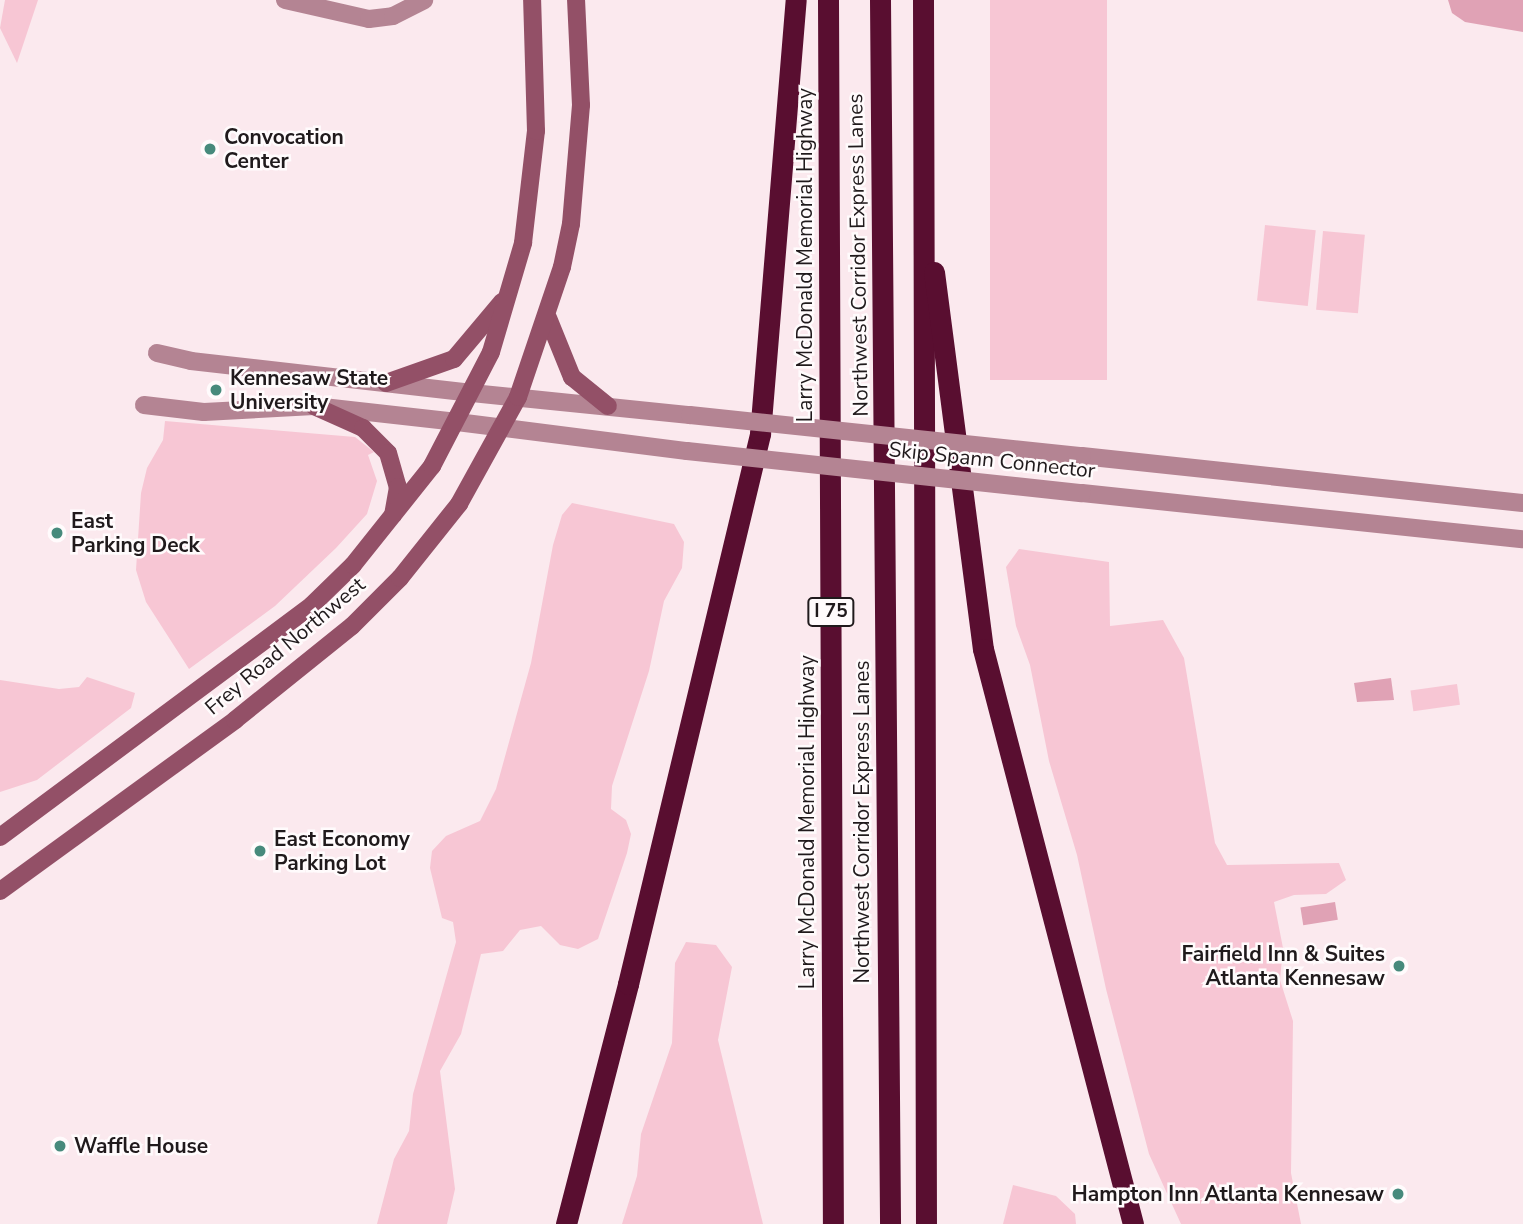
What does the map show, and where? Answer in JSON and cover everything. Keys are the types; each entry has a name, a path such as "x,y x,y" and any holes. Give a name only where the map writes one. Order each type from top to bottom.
{"highway":[{"path":"566,1224 628,984 760,434 796,0"},
{"name":"Larry McDonald Memorial Highway","path":"828,0 833,1224"},
{"name":"Northwest Corridor Express Lanes","path":"880,0 890,1224"},
{"path":"923,0 926,1224"},
{"path":"925,218 947,356 966,538 984,649 1133,1224"}],"main road":[{"name":"Frey Road Northwest","path":"0,837 285,626 353,565 391,521 457,422 472,393 512,288 534,176 532,0"},
{"name":"Frey Road Northwest","path":"0,891 235,720 352,626 439,530 502,430 518,397 548,318 571,224 576,180 581,105 576,0"},
{"path":"386,383 454,359 486,326 512,288"},
{"path":"548,318 572,377 608,407"},
{"path":"314,406 363,428 388,453 398,487 391,521"}],"street":[{"path":"285,0 369,19 393,16 424,0"},
{"name":"Skip Spann Connector","path":"157,353 191,361 472,393 1523,503"},
{"name":"Skip Spann Connector","path":"144,405 231,413 314,406 627,445 1523,539"}],"shaded area":[{"path":"5,0 38,0 17,63 0,28"},
{"path":"990,0 1107,0 1107,380 990,380"},
{"path":"1448,0 1523,0 1523,32 1465,22 1452,13"},
{"path":"1265,225 1316,230 1308,306 1257,301"},
{"path":"1323,231 1365,235 1358,313 1316,310"},
{"path":"165,421 355,437 374,452 368,455 377,481 367,514 336,548 275,606 189,669 146,602 136,570 141,493 147,468 163,440"},
{"path":"572,503 674,524 684,542 682,568 664,601 649,671 612,786 611,809 626,820 631,834 627,853 598,939 578,949 560,945 541,926 520,930 503,951 481,954 461,1034 440,1071 455,1189 447,1224 377,1224 394,1159 409,1131 413,1094 456,942 453,922 442,918 430,868 432,851 446,836 480,821 496,789 531,663 553,545 562,515"},
{"path":"1019,549 1109,562 1110,626 1163,620 1184,658 1215,843 1227,865 1339,863 1346,880 1326,894 1294,895 1274,902 1283,948 1280,980 1293,1021 1291,1173 1301,1224 1181,1224 1149,1154 1106,989 1077,855 1049,761 1030,665 1016,626 1006,567"},
{"path":"87,677 135,693 131,708 37,780 0,792 0,680 59,689 79,687"},
{"path":"1391,678 1394,700 1357,702 1354,683"},
{"path":"1457,684 1460,705 1413,711 1410,691"},
{"path":"1335,902 1338,920 1303,925 1300,907"},
{"path":"686,942 716,945 732,967 718,1040 763,1224 622,1224 637,1176 641,1134 672,1043 675,963"},
{"path":"1013,1185 1056,1196 1075,1214 1076,1224 1003,1224"}],"place":[{"name":"Convocation Center","path":"210,149"},
{"name":"Kennesaw State University","path":"216,390"},
{"name":"East Parking Deck","path":"57,533"},
{"name":"East Economy Parking Lot","path":"260,851"},
{"name":"Fairfield Inn & Suites Atlanta Kennesaw","path":"1399,966"},
{"name":"Waffle House","path":"60,1146"},
{"name":"Hampton Inn Atlanta Kennesaw","path":"1398,1194"}]}
